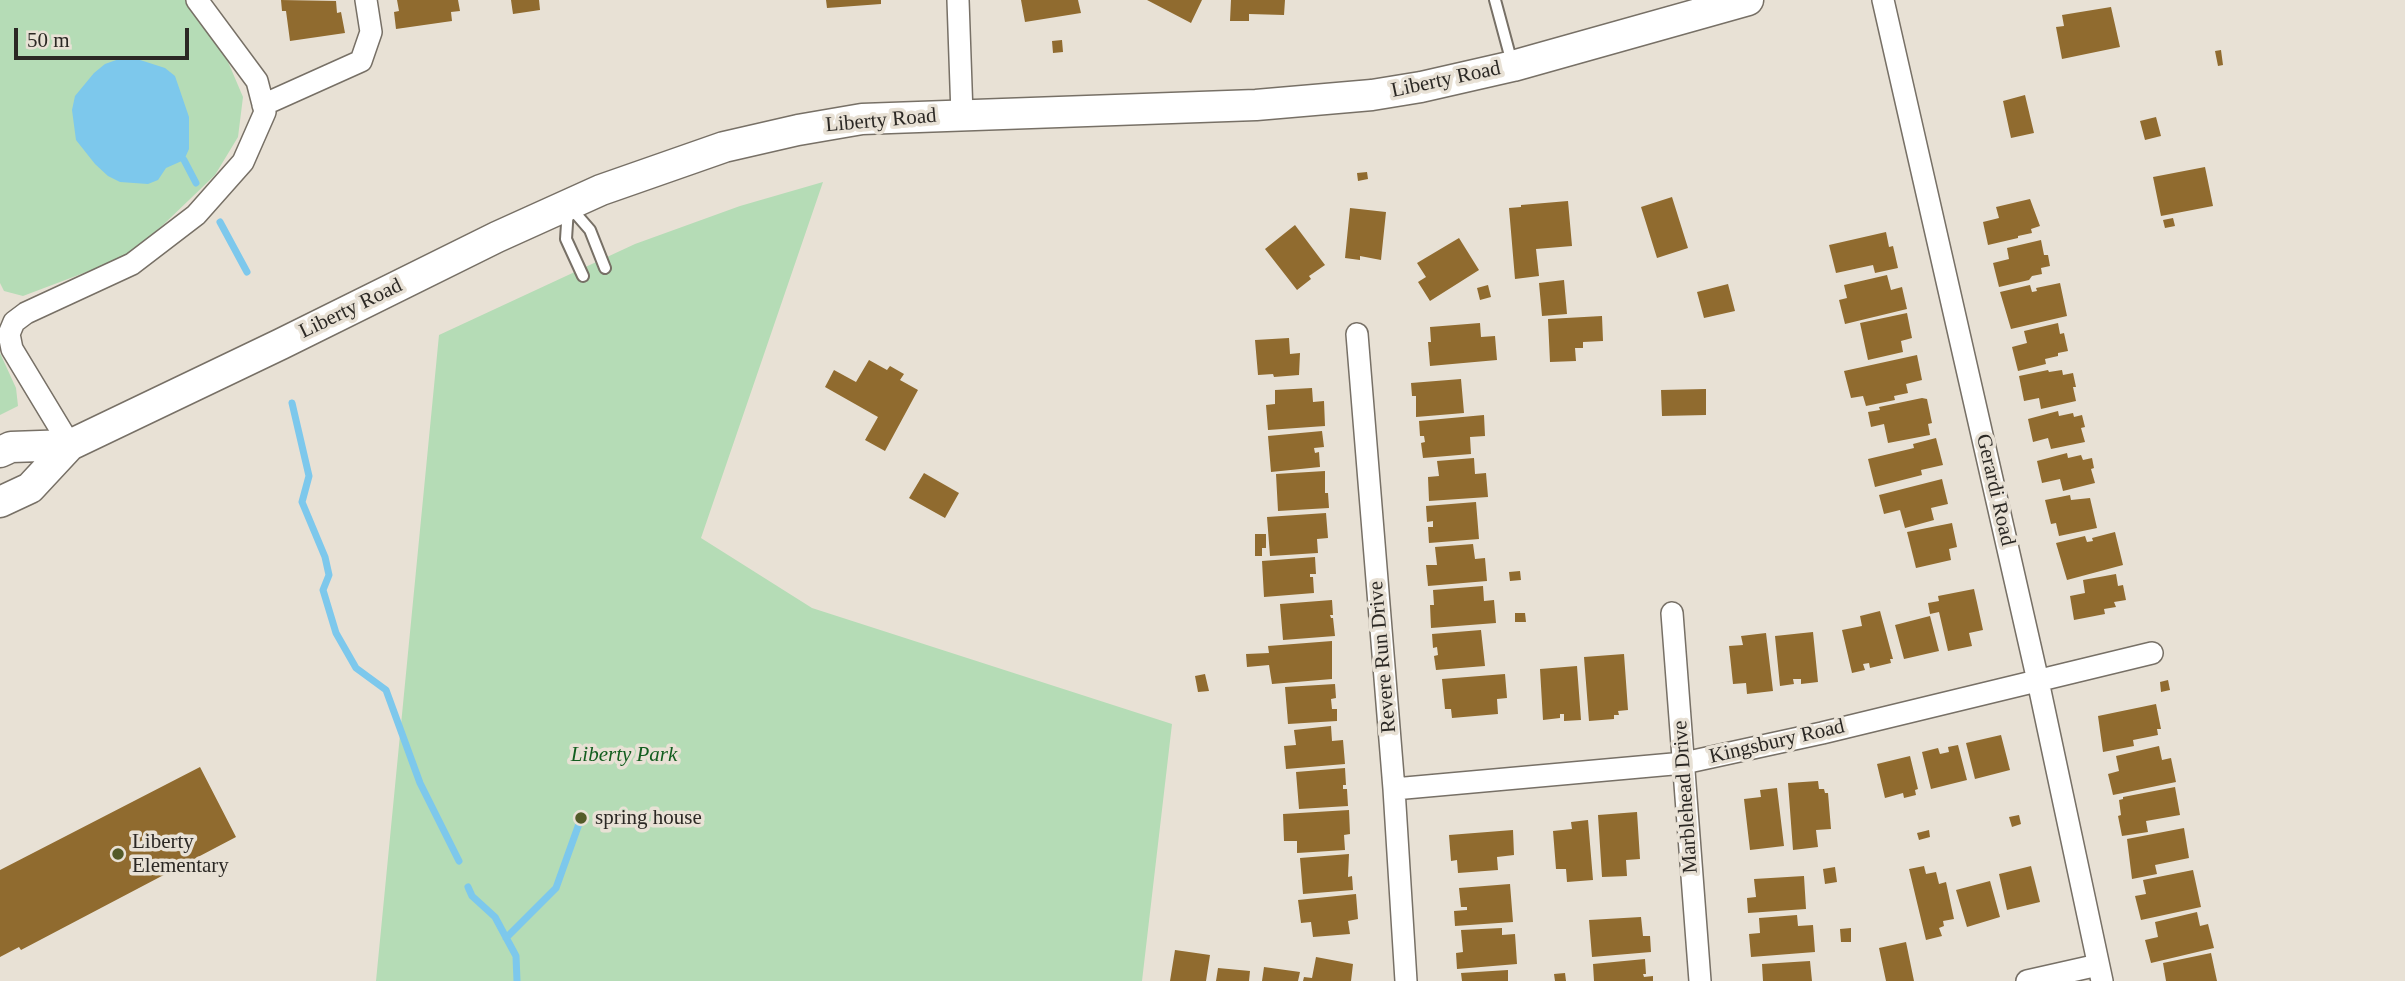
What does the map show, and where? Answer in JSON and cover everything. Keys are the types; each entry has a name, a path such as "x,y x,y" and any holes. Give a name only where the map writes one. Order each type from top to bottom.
{"main road":[{"name":"Liberty Road","path":"0,502 30,488 70,444 485,243 601,190 724,147 862,119 1256,105 1372,95 1513,66 1748,0"},
{"name":"Liberty Road","path":"0,452 11,447 70,444"}],"street":[{"path":"263,105 361,61 371,32 366,0"},
{"path":"958,0 962,115"},
{"name":"Gerardi Road","path":"1883,0 2038,681 2100,973"},
{"path":"70,444 12,349 9,334 14,322 132,264 196,215 243,162 265,112 257,81 200,1"},
{"name":"Revere Run Drive","path":"1357,334 1394,789 1406,981"},
{"name":"Marblehead Drive","path":"1672,613 1700,981"},
{"name":"Kingsbury Road","path":"1394,789 1684,763 2152,653"},
{"path":"2027,981 2100,973"}],"lane":[{"path":"1494,0 1513,66"},
{"path":"568,205 590,230 605,268"},
{"path":"568,205 566,239 583,276"},
{"path":"0,326 12,349"}],"green space":[{"path":"0,0 188,0 223,50 243,97 238,137 215,175 163,225 126,257 23,296 4,291 0,283"},
{"name":"Liberty Park","path":"823,182 701,538 812,608 1172,724 1142,981 376,981 439,335 635,244 740,206"},
{"path":"0,353 16,388 18,406 0,415"}],"water":[{"path":"119,59 137,59 165,68 175,76 189,117 189,149 184,160 166,168 158,180 148,184 120,182 108,176 76,140 72,110 75,96 94,73 105,64"}],"building":[{"path":"281,0 336,1 337,13 341,12 345,33 290,41 286,11 282,11"},
{"path":"397,0 458,0 460,11 451,12 452,21 396,29 394,12 399,11"},
{"path":"511,0 539,0 540,10 513,14"},
{"path":"826,0 881,0 881,4 827,8"},
{"path":"1021,0 1078,0 1081,13 1025,22"},
{"path":"1147,0 1202,0 1191,23"},
{"path":"1231,0 1285,0 1284,15 1249,14 1249,21 1230,21"},
{"path":"2111,7 2120,47 2062,59 2056,27 2064,26 2062,15"},
{"path":"1062,40 1063,52 1053,53 1052,41"},
{"path":"2221,50 2223,65 2218,66 2215,51"},
{"path":"2025,95 2034,133 2011,138 2003,101"},
{"path":"2156,117 2161,136 2145,140 2140,121"},
{"path":"2205,167 2213,206 2161,216 2153,177"},
{"path":"1367,172 1368,179 1358,181 1357,173"},
{"path":"1672,197 1688,248 1657,258 1641,207"},
{"path":"2030,199 2040,226 2031,229 2032,233 1988,245 1983,222 1999,218 1996,207"},
{"path":"1568,201 1572,246 1536,249 1539,276 1515,279 1509,208"},
{"path":"1350,208 1386,212 1381,260 1360,256 1360,260 1345,258"},
{"path":"2173,218 2175,226 2165,228 2163,220"},
{"path":"1295,225 1325,265 1309,276 1311,279 1297,290 1265,249"},
{"path":"1886,232 1889,247 1893,246 1898,268 1875,273 1873,265 1836,273 1829,245"},
{"path":"1459,238 1479,270 1430,301 1418,282 1426,277 1417,263"},
{"path":"2041,240 2050,266 2041,268 2042,274 2032,276 2029,280 1999,287 1993,263 2009,259 2007,248"},
{"path":"1887,275 1891,290 1902,287 1907,309 1845,324 1839,300 1847,298 1844,285"},
{"path":"1564,280 1567,314 1542,316 1539,283"},
{"path":"2060,283 2067,316 2011,329 2000,292 2030,285 2032,292 2037,291 2036,288"},
{"path":"1728,284 1735,311 1704,318 1697,292"},
{"path":"1488,285 1491,297 1480,300 1477,288"},
{"path":"1907,313 1912,338 1901,341 1903,352 1868,360 1860,323"},
{"path":"1602,316 1603,341 1583,342 1583,348 1575,348 1576,361 1550,362 1548,319"},
{"path":"1480,323 1481,337 1495,336 1497,360 1430,366 1430,327"},
{"path":"2058,323 2060,334 2064,333 2068,351 2045,359 2046,364 2018,371 2012,347 2027,343 2024,331"},
{"path":"1289,338 1290,354 1300,353 1299,375 1258,375 1255,340"},
{"path":"1917,355 1922,380 1906,384 1908,393 1894,396 1895,400 1866,406 1863,396 1851,398 1844,371"},
{"path":"869,360 887,370 890,366 904,374 900,380 918,390 885,451 865,440 878,417 825,387 834,370 856,382"},
{"path":"2062,370 2063,375 2073,373 2076,401 2041,409 2039,398 2024,401 2019,376"},
{"path":"1461,379 1464,413 1416,417 1416,396 1412,396 1411,383"},
{"path":"1312,388 1313,402 1324,401 1325,426 1268,430 1266,405 1275,404 1275,390"},
{"path":"1706,389 1706,415 1662,416 1661,390"},
{"path":"1927,399 1932,423 1928,424 1930,435 1888,443 1884,424 1871,427 1868,412"},
{"path":"2058,411 2059,416 2073,413 2074,417 2082,415 2085,427 2081,428 2085,442 2051,449 2048,438 2033,442 2028,419"},
{"path":"1484,415 1485,436 1470,437 1471,454 1423,458 1421,443 1425,442 1424,436 1420,436 1419,421"},
{"path":"1322,431 1324,447 1314,448 1315,453 1319,452 1320,467 1271,472 1268,436"},
{"path":"1936,438 1943,465 1921,470 1922,475 1875,487 1868,459 1914,448 1913,444"},
{"path":"2067,453 2068,458 2081,455 2083,460 2092,458 2094,468 2091,469 2095,483 2063,491 2060,479 2042,483 2037,461"},
{"path":"1474,458 1475,474 1486,473 1488,497 1429,501 1428,477 1439,476 1437,461"},
{"path":"1325,471 1325,493 1328,493 1329,508 1278,511 1276,474"},
{"path":"924,473 959,493 945,518 909,498"},
{"path":"1942,479 1948,504 1931,508 1934,520 1905,528 1900,510 1884,514 1879,495"},
{"path":"2070,495 2071,500 2090,498 2097,528 2059,536 2056,523 2051,524 2045,500"},
{"path":"1476,502 1479,539 1429,543 1428,527 1433,527 1433,521 1427,522 1426,506"},
{"path":"1326,513 1328,538 1317,539 1318,553 1270,556 1267,517"},
{"path":"1952,523 1957,547 1949,549 1951,560 1916,568 1907,532"},
{"path":"2115,532 2123,565 2067,580 2056,543 2085,536 2087,542 2093,541 2092,538"},
{"path":"1255,534 1266,534 1266,548 1262,548 1262,556 1255,556"},
{"path":"1473,544 1475,559 1485,558 1487,581 1428,586 1426,565 1437,565 1435,547"},
{"path":"1315,557 1316,574 1310,574 1310,577 1313,577 1314,593 1264,597 1262,561"},
{"path":"1520,571 1521,580 1510,581 1509,572"},
{"path":"2116,574 2118,586 2123,585 2126,600 2114,602 2116,607 2104,609 2105,614 2074,620 2070,596 2085,593 2083,580"},
{"path":"1483,586 1484,601 1494,600 1496,623 1431,628 1430,605 1434,605 1433,590"},
{"path":"1974,589 1983,630 1969,633 1972,646 1948,651 1939,612 1930,614 1928,603 1939,601 1938,596"},
{"path":"1332,600 1333,615 1330,615 1333,618 1335,636 1283,640 1280,604"},
{"path":"1880,611 1893,659 1890,659 1891,663 1870,668 1869,663 1863,664 1865,670 1852,673 1842,630 1862,626 1860,616"},
{"path":"1515,613 1525,613 1526,622 1515,622"},
{"path":"1930,616 1939,651 1904,659 1895,625"},
{"path":"1481,630 1485,666 1436,670 1434,656 1438,655 1437,647 1433,648 1432,634"},
{"path":"1813,632 1818,682 1801,684 1801,679 1793,679 1794,684 1780,686 1775,636"},
{"path":"1766,633 1773,691 1747,694 1746,683 1733,684 1729,646 1743,645 1741,636"},
{"path":"1332,641 1332,679 1272,684 1269,665 1247,667 1246,654 1269,653 1268,646"},
{"path":"1624,654 1628,710 1618,711 1619,715 1614,715 1614,719 1589,721 1584,657"},
{"path":"1577,666 1581,720 1564,721 1564,714 1560,714 1560,718 1543,720 1540,669"},
{"path":"1205,674 1209,691 1198,692 1195,676"},
{"path":"1505,674 1507,698 1497,699 1498,714 1452,718 1451,709 1445,709 1442,679"},
{"path":"2168,680 2170,690 2161,692 2160,682"},
{"path":"1335,684 1336,698 1331,699 1332,709 1337,709 1337,721 1288,724 1285,687"},
{"path":"2156,704 2161,729 2157,729 2158,735 2133,740 2134,746 2103,752 2098,716"},
{"path":"1331,726 1332,741 1343,740 1345,764 1286,769 1284,746 1296,745 1294,730"},
{"path":"2001,735 2010,770 1975,779 1966,743"},
{"path":"1958,745 1967,780 1931,789 1922,752 1938,748 1940,754 1949,752 1948,747"},
{"path":"2159,746 2162,760 2171,758 2176,782 2113,795 2108,774 2119,771 2116,756"},
{"path":"1910,756 1918,789 1915,790 1916,795 1904,798 1903,793 1885,798 1877,764"},
{"name":"Liberty Elementary","path":"200,767 236,837 21,950 19,947 0,957 0,870"},
{"path":"1345,768 1346,785 1343,785 1343,789 1347,789 1348,806 1299,809 1296,772"},
{"path":"1818,781 1819,789 1828,793 1831,829 1816,830 1818,847 1793,850 1788,783"},
{"path":"2175,787 2180,815 2146,821 2148,832 2122,836 2118,816 2121,815 2119,800"},
{"path":"1777,788 1784,846 1750,850 1744,799 1761,797 1760,790"},
{"path":"1349,810 1350,834 1344,835 1345,850 1297,853 1297,841 1284,841 1283,814"},
{"path":"1637,812 1640,859 1626,860 1627,876 1602,877 1598,815"},
{"name":"spring house","path":"578,813 586,814 584,822 576,821"},
{"path":"2019,815 2021,824 2012,827 2009,817"},
{"path":"1588,820 1593,880 1567,882 1566,869 1556,869 1553,831 1572,829 1571,822"},
{"path":"2184,828 2189,858 2155,865 2157,874 2132,879 2127,839"},
{"path":"1513,830 1514,855 1497,857 1498,870 1458,873 1457,860 1451,861 1449,835"},
{"path":"1929,830 1930,837 1919,840 1917,833"},
{"path":"1349,854 1348,877 1352,876 1353,890 1303,894 1300,858"},
{"path":"1924,866 1926,874 1936,872 1939,884 1946,882 1954,919 1943,921 1944,926 1939,928 1942,936 1926,940 1909,869"},
{"path":"2031,866 2040,902 2007,910 1999,874"},
{"path":"1835,867 1837,882 1825,884 1823,869"},
{"path":"2193,870 2201,907 2141,920 2135,896 2146,894 2143,880"},
{"path":"1804,876 1806,909 1748,913 1747,898 1756,897 1754,879"},
{"path":"1990,881 2000,917 1967,927 1956,890"},
{"path":"1510,884 1513,922 1455,926 1454,911 1467,910 1467,907 1461,907 1459,888"},
{"path":"1356,894 1358,919 1348,921 1350,934 1313,937 1311,922 1301,923 1298,900"},
{"path":"2197,912 2200,926 2208,924 2214,948 2151,963 2145,940 2158,937 2155,922"},
{"path":"1797,915 1798,926 1813,925 1815,952 1751,957 1749,934 1760,933 1759,918"},
{"path":"1641,917 1643,936 1650,936 1651,952 1592,957 1589,920"},
{"path":"1502,928 1502,935 1515,934 1517,964 1457,969 1456,953 1463,952 1461,930"},
{"path":"1851,928 1851,942 1841,942 1840,929"},
{"path":"1906,942 1914,981 1886,981 1879,948"},
{"path":"1175,950 1210,955 1206,981 1170,981"},
{"path":"2211,953 2217,981 2166,981 2163,963"},
{"path":"1316,957 1353,964 1351,981 1303,981 1304,977 1312,978"},
{"path":"1645,959 1644,977 1653,976 1653,981 1594,981 1593,964"},
{"path":"1810,961 1812,981 1763,981 1762,964"},
{"path":"1264,967 1300,972 1298,981 1262,981"},
{"path":"1218,968 1250,971 1249,981 1216,981"},
{"path":"1508,970 1508,981 1462,981 1461,973"},
{"path":"1565,973 1566,981 1555,981 1554,974"}],"waterway":[{"path":"184,160 196,183"},
{"path":"220,222 247,272"},
{"path":"292,403 309,476 302,502 325,557 329,575 323,590 336,633 356,668 386,690 420,783 459,861"},
{"path":"506,938 556,888 580,821"},
{"path":"468,887 472,896 495,917 516,956 517,981"}],"place":[{"name":"spring house","path":"581,818"},
{"name":"Liberty Elementary","path":"118,854"}]}
